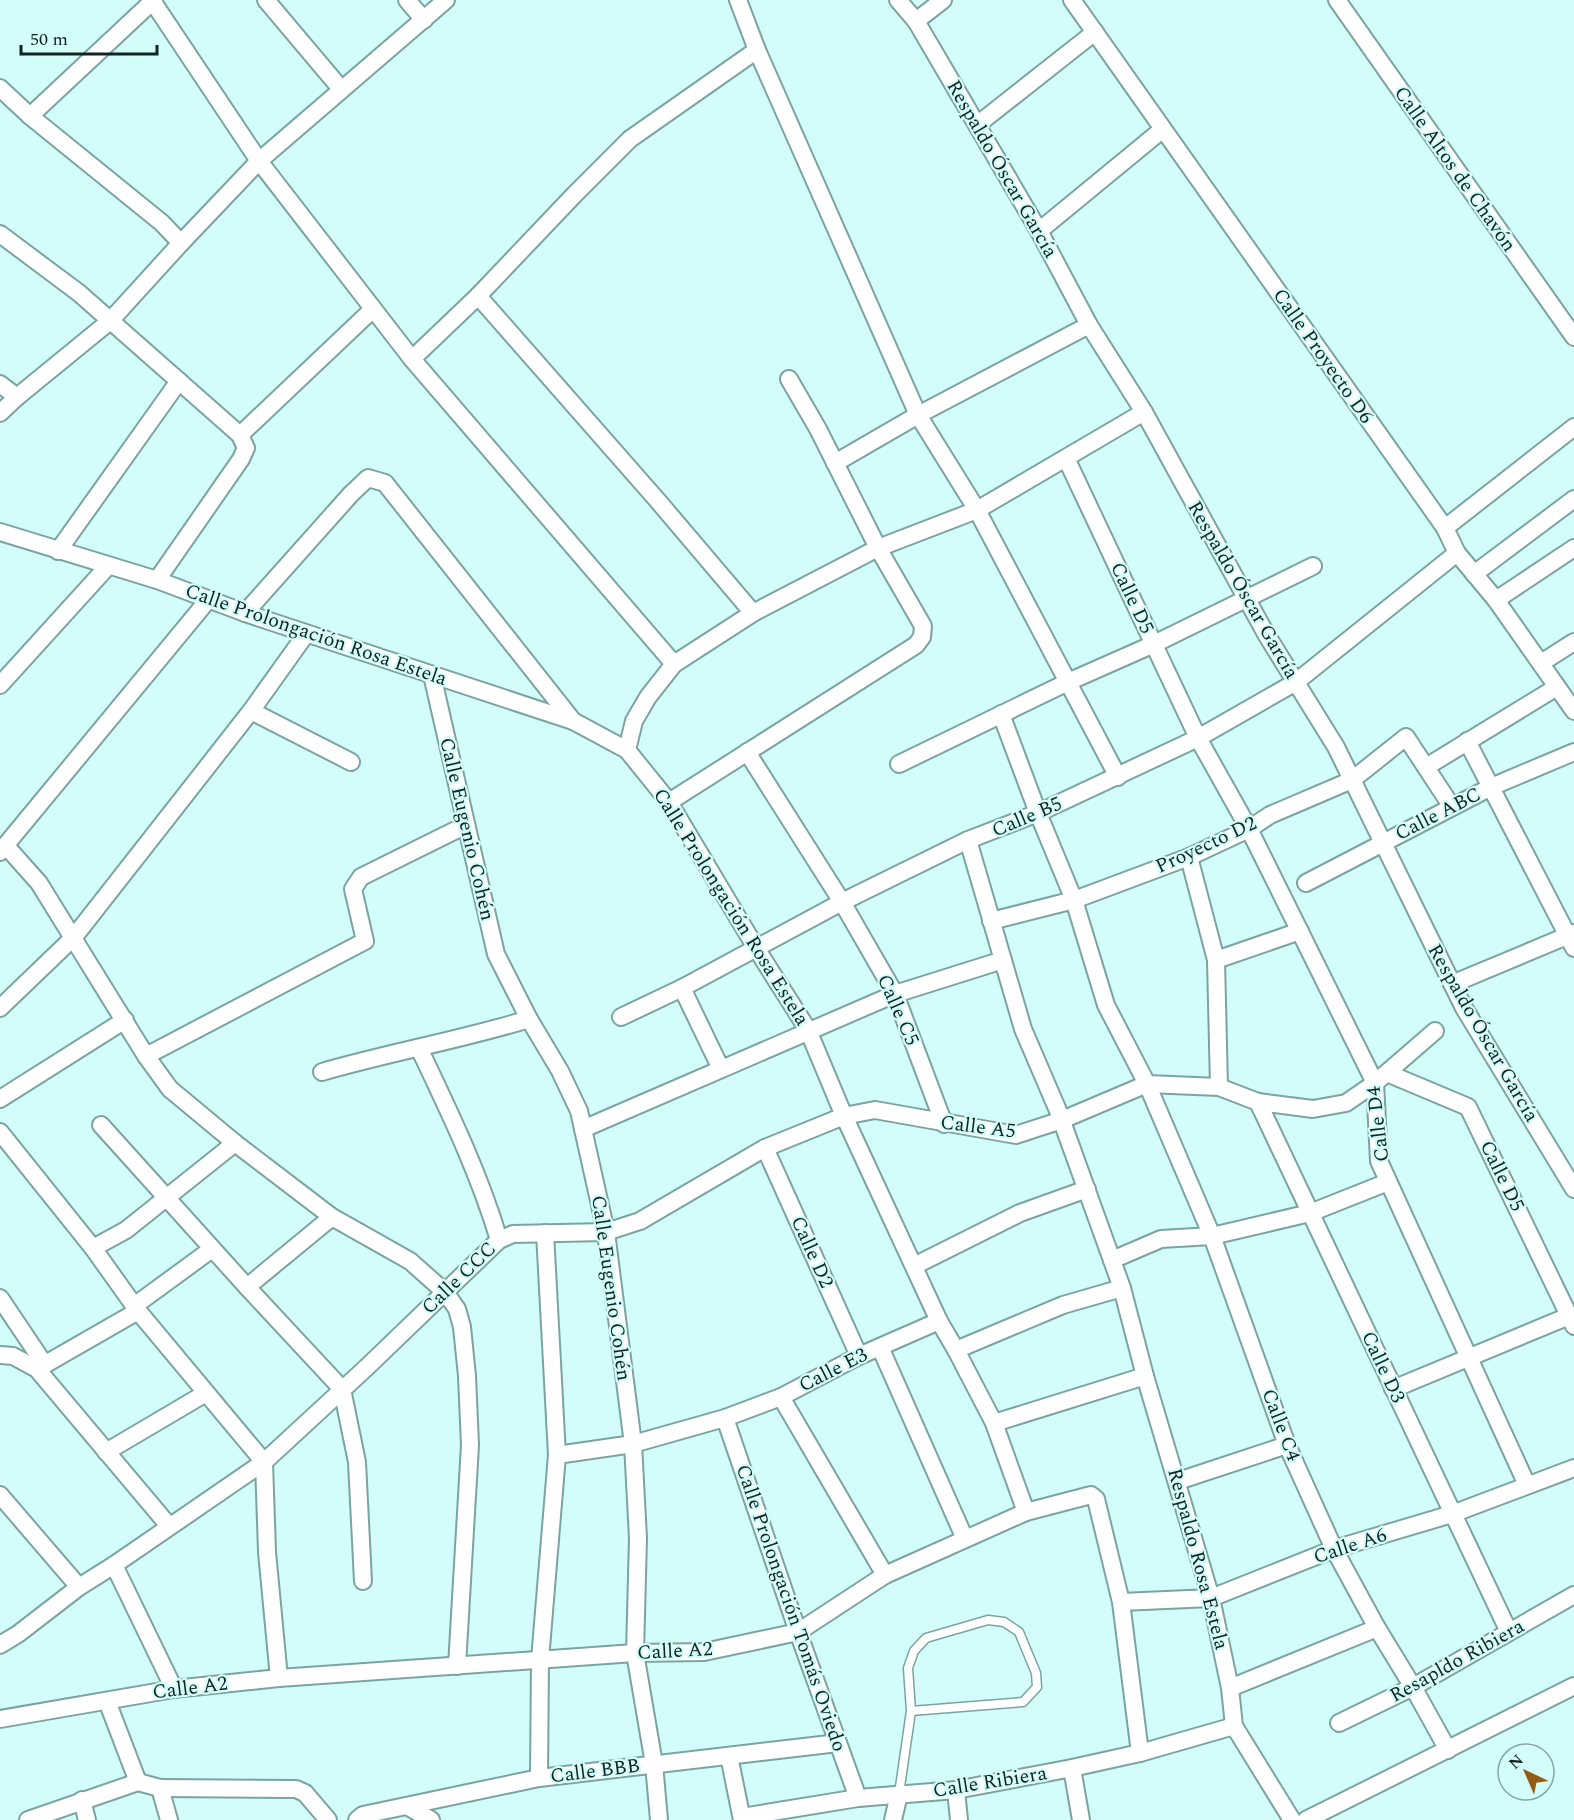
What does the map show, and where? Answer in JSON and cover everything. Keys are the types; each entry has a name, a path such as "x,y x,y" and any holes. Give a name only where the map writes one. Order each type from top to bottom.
{"street":[{"path":"266,0 341,89"},
{"path":"407,0 424,20"},
{"path":"0,413 110,321 259,161 446,0"},
{"path":"738,0 757,50 918,415 977,510 1118,777"},
{"name":"Respaldo Óscar García","path":"898,0 916,21 1040,231 1089,325 1144,412 1246,598 1336,747 1464,1008 1574,1189"},
{"path":"916,21 943,0"},
{"name":"Calle Proyecto D6","path":"1072,0 1445,528 1457,553 1496,600 1574,711"},
{"name":"Calle Altos de Chavón","path":"1337,0 1574,337"},
{"path":"30,116 154,1 259,161 412,359 674,664"},
{"path":"977,125 1095,33"},
{"path":"412,359 478,296 630,139 757,50"},
{"path":"0,88 30,116 162,223 181,243"},
{"path":"1040,231 1163,129"},
{"path":"0,234 80,293 240,435 246,448 241,459 157,580"},
{"path":"478,296 753,613"},
{"path":"240,435 373,309"},
{"path":"835,462 918,415 1089,325"},
{"path":"669,802 916,645 922,637 923,626 878,548 835,462 789,379"},
{"path":"58,551 179,381"},
{"path":"0,384 17,397"},
{"path":"627,750 634,720 648,697 674,664 753,613 878,548 977,510 1144,412"},
{"path":"1445,528 1574,427"},
{"name":"Calle D5","path":"1066,458 1198,738"},
{"path":"244,613 368,478 385,483 573,721"},
{"path":"1474,574 1574,499"},
{"name":"Calle Prolongación Rosa Estela","path":"1,535 157,580 244,613 573,721 627,750 669,802 808,1030 844,1116 939,1321 994,1423 1026,1512"},
{"path":"1496,600 1574,548"},
{"path":"1296,682 1457,553"},
{"path":"0,686 108,566"},
{"path":"899,764 1313,566"},
{"path":"208,600 3,849 39,883 146,1056 170,1089 235,1143 332,1217 410,1261 445,1292 458,1309 467,1376 470,1445 457,1666"},
{"path":"0,1008 74,937 251,711 306,634"},
{"path":"1540,663 1574,642"},
{"name":"Calle Eugenio Cohén","path":"432,675 496,954 529,1019 560,1071 579,1111 606,1232 633,1444 638,1538 635,1653 654,1764 659,1820"},
{"name":"Calle B5","path":"621,1017 682,988 842,902 969,840 1038,813 1198,738 1296,682"},
{"path":"1452,807 1426,767 1557,687"},
{"path":"251,711 351,762"},
{"path":"1001,714 1074,900"},
{"name":"Proyecto D2","path":"991,921 1074,900 1189,857 1249,829 1270,815 1352,780 1406,737 1426,767"},
{"name":"Calle D4","path":"1198,738 1381,1078 1379,1161 1527,1485"},
{"path":"1452,984 1572,939 1467,741"},
{"name":"Calle C5","path":"747,752 842,902 895,994 944,1124"},
{"name":"Calle ABC","path":"1306,883 1491,787 1574,752"},
{"path":"146,1056 365,941 353,889 361,877 466,825"},
{"name":"Respaldo Rosa Estela","path":"969,840 1023,1029 1062,1120 1122,1288 1145,1376 1211,1598 1230,1688 1234,1726 1292,1820"},
{"path":"1189,857 1216,960 1219,1087"},
{"name":"Calle C4","path":"1074,900 1106,1005 1147,1084 1212,1236 1287,1445 1334,1549 1448,1750"},
{"path":"1216,960 1300,931"},
{"path":"583,1129 895,994 1002,960"},
{"path":"682,988 721,1069"},
{"path":"322,1072 373,1057 419,1048 529,1019"},
{"path":"0,1099 125,1020"},
{"name":"Calle A5","path":"765,1148 844,1116 875,1110 1016,1136 1062,1120 1147,1084 1219,1087 1258,1102 1313,1109 1346,1103 1381,1078 1436,1031"},
{"path":"419,1048 459,1130 489,1205 499,1240"},
{"name":"Calle D5","path":"1381,1078 1468,1107 1572,1321"},
{"name":"Calle D3","path":"1258,1102 1509,1632"},
{"path":"101,1125 342,1389 357,1462 363,1581"},
{"path":"0,1132 93,1248 136,1309 264,1462 267,1552 279,1678"},
{"path":"93,1248 126,1230 235,1143"},
{"name":"Calle CCC","path":"0,1645 79,1587 264,1462 499,1240 513,1234 606,1232 640,1221 765,1148"},
{"name":"Calle D2","path":"765,1148 859,1356"},
{"path":"1112,1260 1161,1239 1212,1236 1310,1213 1388,1182"},
{"path":"914,1266 1020,1213 1087,1189"},
{"path":"247,1287 332,1217"},
{"path":"539,1778 540,1660 557,1455 545,1233"},
{"path":"41,1367 136,1309 212,1249"},
{"path":"956,1350 1063,1305 1122,1288"},
{"path":"0,1298 41,1367 106,1452 169,1526"},
{"name":"Calle E3","path":"557,1455 633,1444 725,1418 781,1397 859,1356 939,1321"},
{"path":"1393,1389 1468,1358 1572,1321"},
{"path":"880,1347 965,1539"},
{"path":"0,1355 13,1356 41,1367"},
{"path":"994,1423 1145,1376"},
{"path":"106,1452 206,1393"},
{"path":"781,1397 885,1575"},
{"name":"Calle Prolongación Tomás Oviedo","path":"725,1418 858,1798"},
{"path":"1178,1481 1287,1445"},
{"name":"Calle A6","path":"1121,1602 1211,1598 1334,1549 1452,1514 1574,1467"},
{"path":"0,1495 79,1587"},
{"name":"Calle A2","path":"0,1719 174,1689 279,1678 635,1653 704,1652 798,1632 885,1575 1026,1512 1091,1495 1094,1496 1121,1602 1140,1753"},
{"path":"114,1565 174,1689"},
{"name":"Resapldo Ribiera","path":"1339,1724 1413,1687 1574,1595"},
{"path":"1230,1688 1377,1628"},
{"path":"1306,1820 1574,1686"},
{"path":"107,1701 138,1782"},
{"name":"Calle Ribiera","path":"742,1818 858,1798 956,1790 1140,1753 1234,1726"},
{"name":"Calle BBB","path":"357,1820 363,1815 539,1778 838,1743"},
{"path":"729,1756 742,1818"},
{"path":"1072,1768 1081,1820"},
{"path":"28,1820 138,1782 160,1788 296,1789 305,1793 328,1820"},
{"path":"160,1788 169,1820"},
{"path":"956,1790 959,1820"},
{"path":"893,1820 899,1794"},
{"path":"82,1800 87,1820"},
{"path":"407,1806 431,1820"}],"lane":[{"path":"899,1794 911,1711 909,1668 914,1651 926,1638 988,1620 1004,1622 1020,1632 1036,1673 1037,1687 1023,1702 911,1711"}]}
